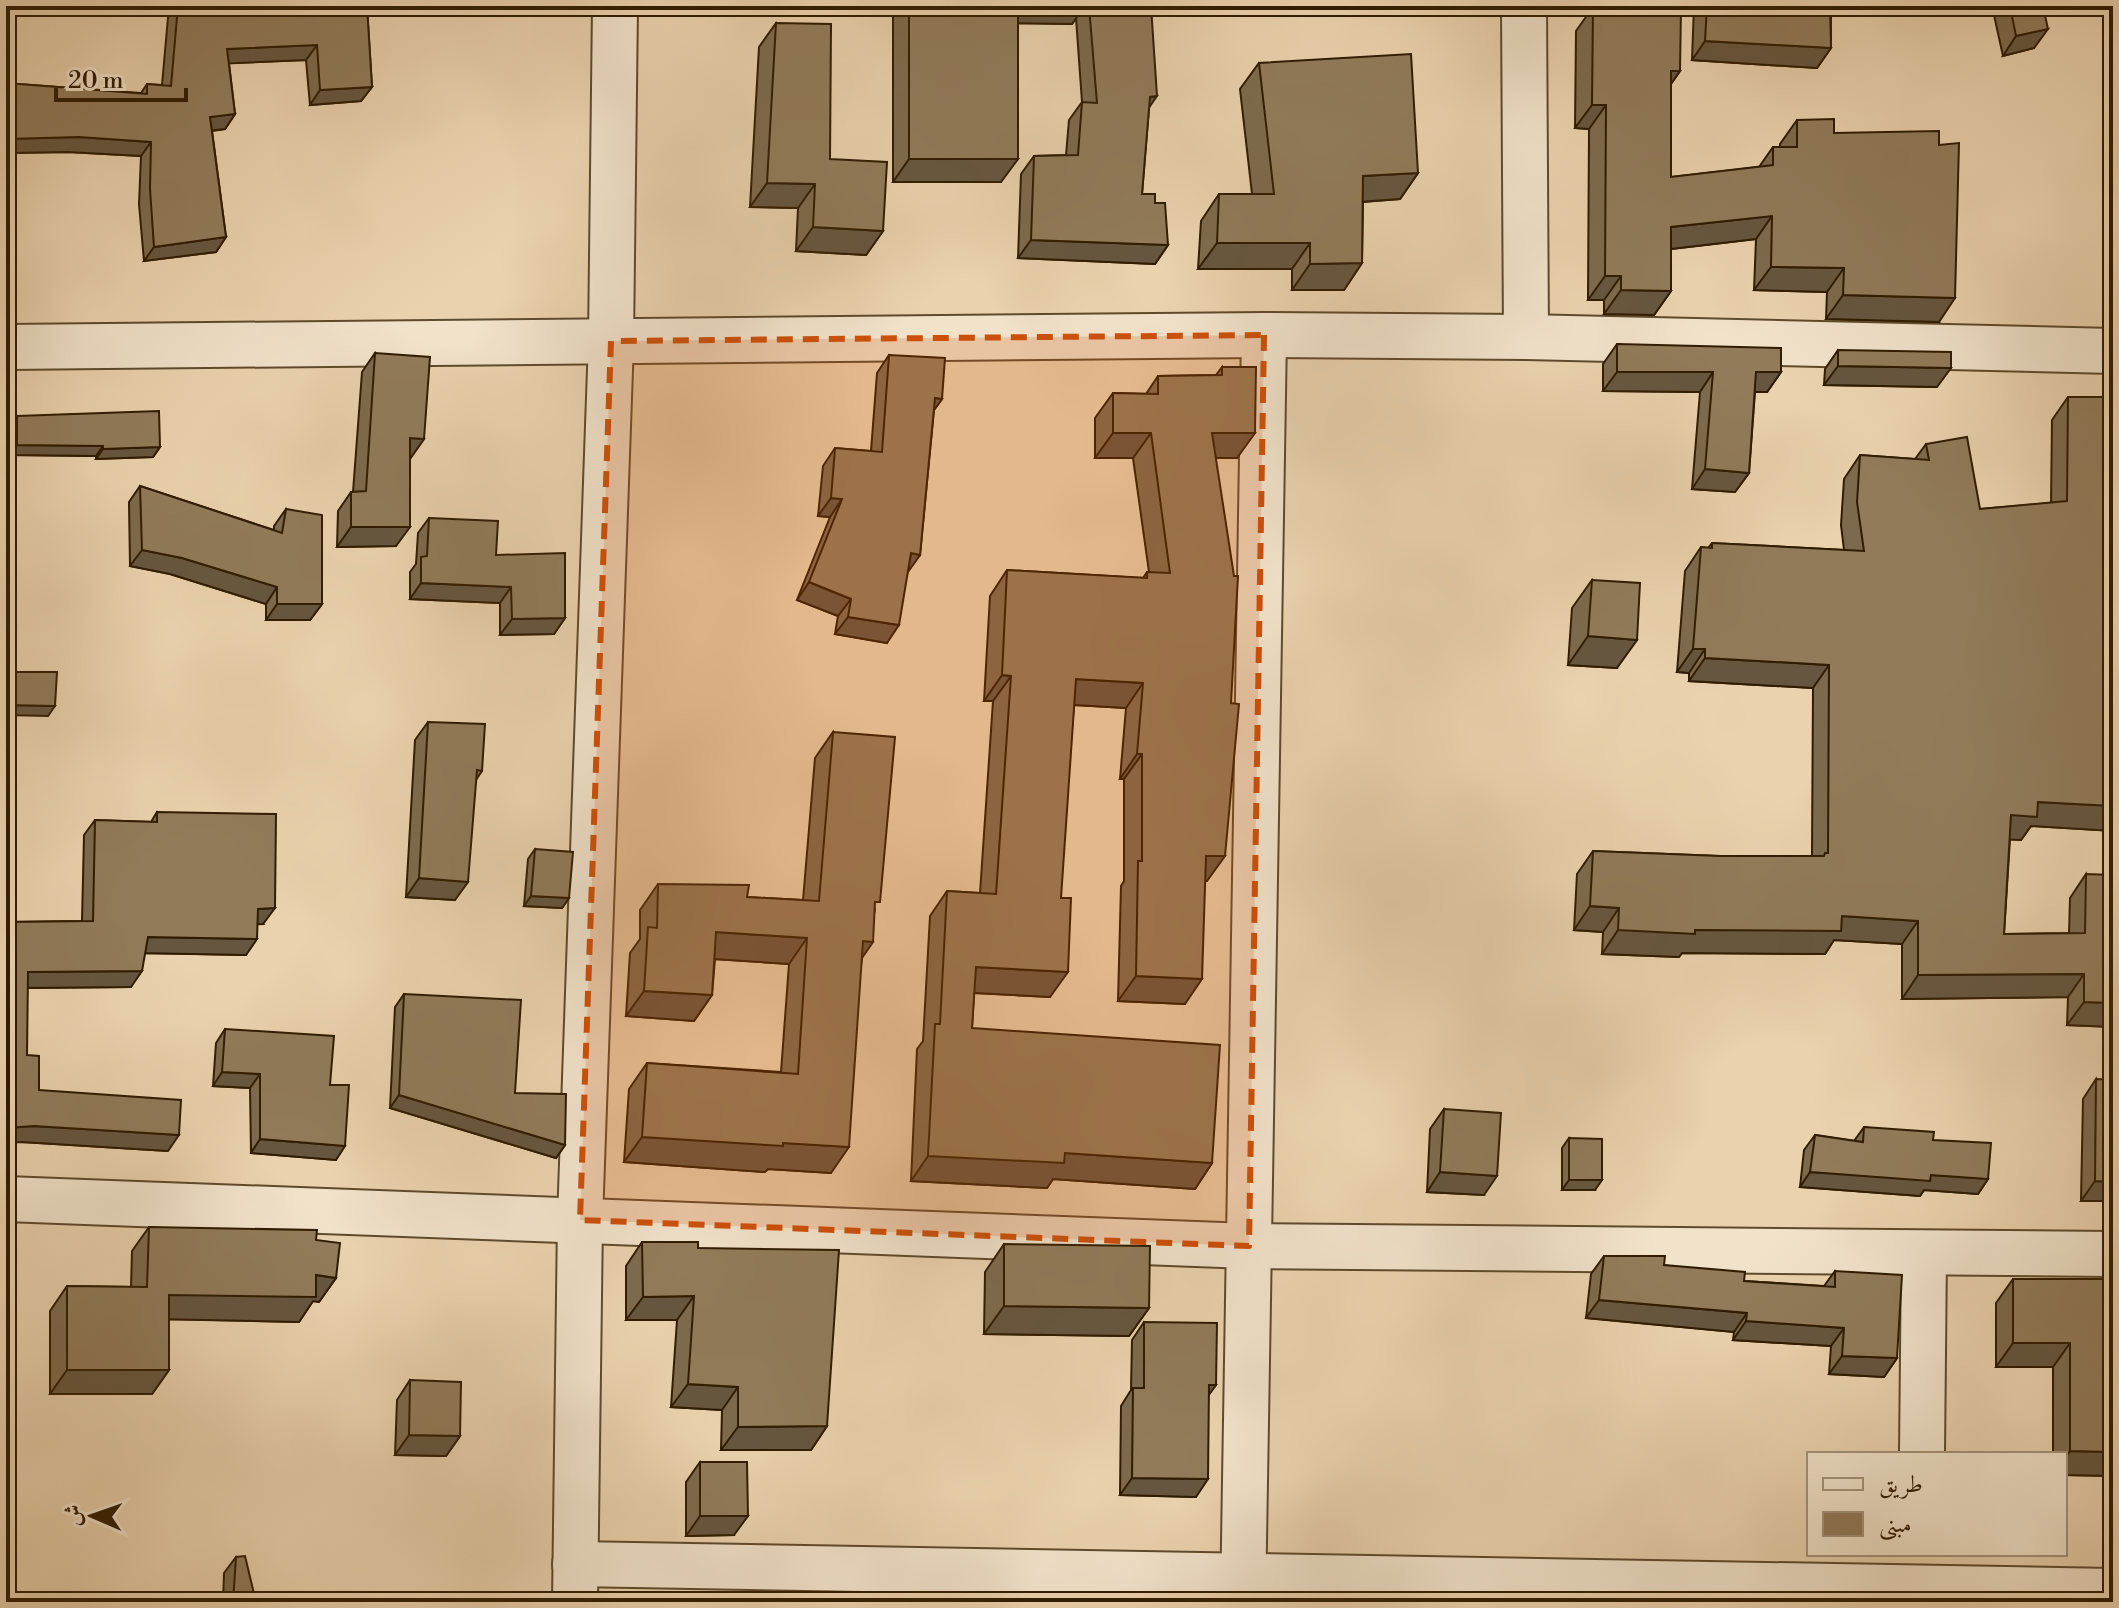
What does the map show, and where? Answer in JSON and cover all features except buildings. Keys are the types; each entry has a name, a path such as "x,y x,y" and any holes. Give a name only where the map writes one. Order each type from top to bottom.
{"street":[{"path":"615,6 611,341 580,1220 575,1583 1244,1589 1921,1581 2113,1591"},
{"path":"1524,6 1526,337"},
{"path":"1244,1589 1264,335"},
{"path":"6,347 1264,335 1526,337 2113,351"},
{"path":"6,1199 1249,1246 2113,1254"},
{"path":"1922,1452 1924,1253"}],"highlighted area":[{"path":"1264,335 1249,1246 580,1220 611,341"}]}
